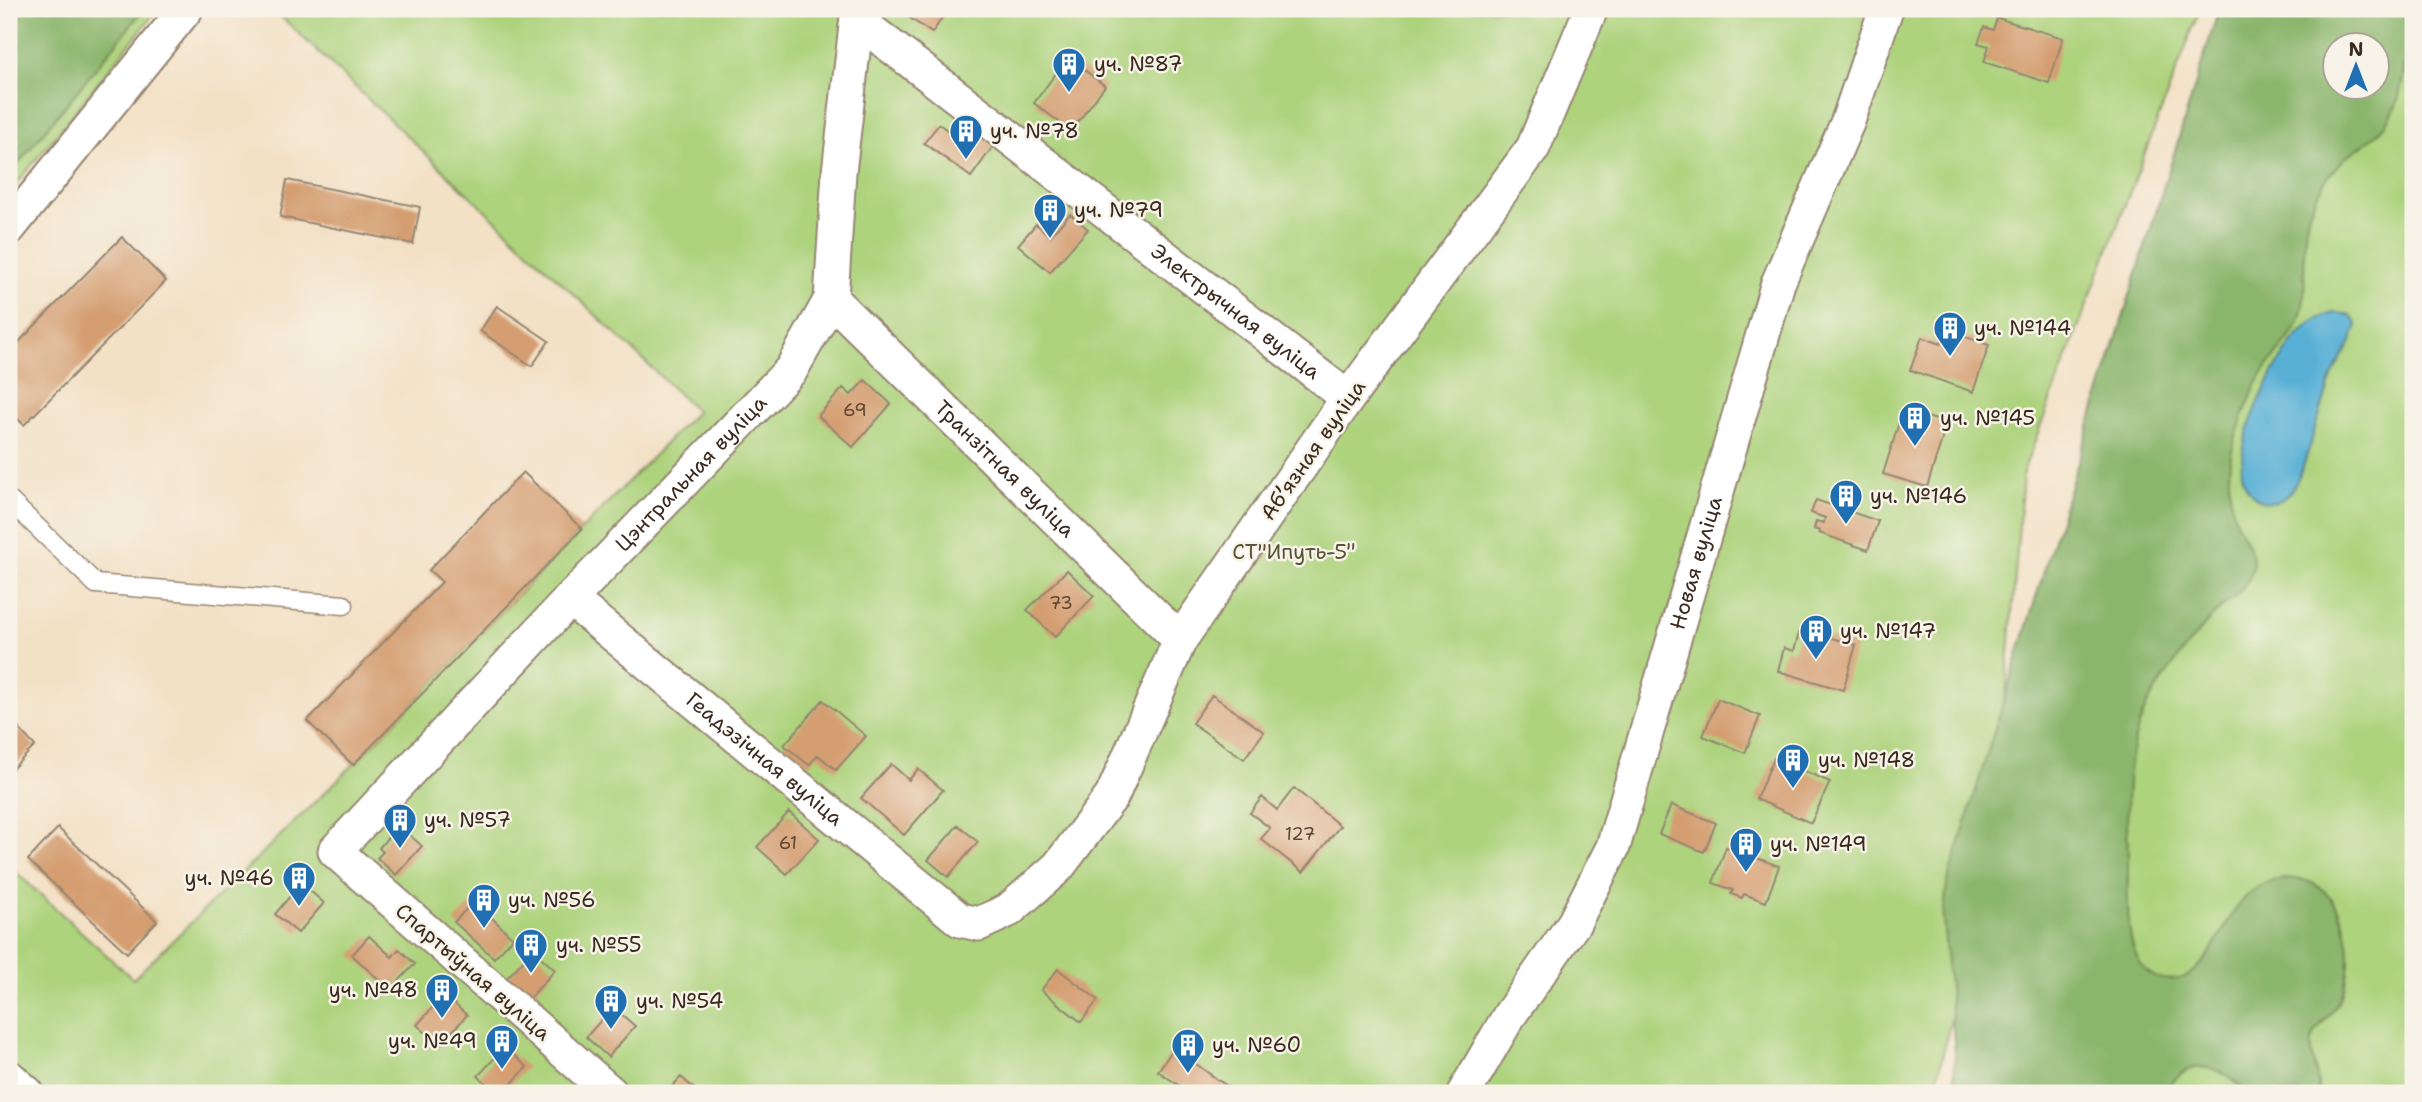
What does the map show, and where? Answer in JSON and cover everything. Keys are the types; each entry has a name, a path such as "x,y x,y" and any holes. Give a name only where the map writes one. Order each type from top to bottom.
{"street":[{"path":"9,228 186,9"},
{"name":"Абʼязная вуліца","path":"960,919 979,924 1009,911 1058,867 1112,796 1180,640 1348,398 1533,148 1591,9"},
{"name":"Новая вуліца","path":"1464,1093 1509,1016 1574,923 1613,847 1778,283 1848,121 1886,9"},
{"name":"Электрычная вуліца","path":"858,14 1348,398"},
{"name":"Цэнтральная вуліца","path":"335,851 570,599 791,370 831,299 839,172 858,14"},
{"name":"Транзітная вуліца","path":"831,299 1180,640"},
{"name":"Геадэзічная вуліца","path":"570,599 960,919"},
{"name":"Спартыўная вуліца","path":"335,851 611,1093"},
{"path":"9,1077 27,1093"}],"lane":[{"path":"9,500 96,584 344,605"}],"green space":[{"path":"9,9 158,9 9,193"},
{"path":"9,9 144,9 9,175"},
{"name":"СТ\"Ипуть-5\"","path":"273,9 2200,9 2023,472 1996,823 1934,1093 9,1093 9,866 133,979 353,765 697,411"},
{"path":"2219,9 2407,9 2405,65 2397,103 2389,120 2379,132 2333,171 2313,203 2306,224 2302,311 2291,336 2259,380 2232,450 2229,475 2231,502 2253,559 2251,574 2242,589 2194,638 2153,695 2137,730 2129,767 2127,805 2130,934 2134,951 2142,966 2156,977 2172,980 2195,970 2212,950 2238,906 2260,886 2276,880 2302,880 2321,888 2335,903 2343,921 2349,947 2348,973 2340,998 2312,1041 2318,1093 2246,1093 2225,1075 2214,1070 2193,1068 2182,1073 2164,1093 1954,1093 1955,1052 1943,919 1947,883"},
{"path":"2229,9 2413,9 2413,1093 1999,1093"}],"water":[{"path":"2334,313 2347,315 2355,321 2357,324 2353,337 2332,378 2305,461 2293,488 2274,502 2262,501 2248,490 2242,472 2242,456 2253,417 2272,375 2294,340 2312,323"}],"building":[{"path":"911,9 948,9 932,33 907,16"},
{"path":"1997,18 2063,38 2049,83 1984,62 1989,46 1978,43 1984,27 1993,30"},
{"name":"уч. №87","path":"1068,57 1105,86 1071,131 1034,103"},
{"name":"уч. №78","path":"960,120 994,145 971,177 924,143 939,124 951,133"},
{"path":"287,180 420,207 413,244 280,217"},
{"name":"уч. №79","path":"1070,214 1088,229 1050,272 1018,245 1036,224 1050,236"},
{"path":"122,237 166,281 24,425 9,410 9,352"},
{"path":"497,306 549,341 532,366 480,331"},
{"name":"уч. №144","path":"1947,330 1989,345 1973,392 1910,370 1922,337 1941,344"},
{"path":"865,380 891,404 853,447 818,416 843,388 851,395"},
{"name":"уч. №145","path":"1903,410 1947,423 1927,487 1883,474"},
{"path":"523,472 582,529 353,765 307,721 442,582 429,570"},
{"name":"уч. №146","path":"1816,500 1878,521 1868,550 1814,529 1816,521 1824,523 1825,518 1811,513"},
{"path":"1067,570 1094,596 1055,637 1027,610"},
{"name":"уч. №147","path":"1800,629 1856,645 1843,690 1778,671 1784,648 1794,651"},
{"path":"1212,695 1264,732 1244,759 1192,723"},
{"path":"1718,699 1760,716 1745,753 1703,736"},
{"path":"823,700 866,736 836,770 818,755 809,765 784,745"},
{"path":"9,718 35,746 9,772"},
{"name":"уч. №148","path":"1774,758 1830,782 1811,823 1756,799"},
{"path":"891,764 909,780 918,769 943,790 904,835 861,798"},
{"path":"1294,788 1340,826 1303,872 1261,839 1270,828 1250,813 1262,797 1277,810"},
{"path":"1671,805 1716,823 1704,852 1659,834"},
{"path":"789,812 819,839 787,874 757,847"},
{"name":"уч. №57","path":"398,825 422,846 396,875 377,858 383,852 379,848"},
{"path":"958,825 978,842 948,877 928,860"},
{"path":"58,828 157,921 127,953 28,860"},
{"name":"уч. №149","path":"1726,847 1779,866 1766,902 1744,894 1742,898 1731,894 1733,890 1713,883"},
{"name":"уч. №46","path":"301,883 324,903 298,933 275,914"},
{"name":"уч. №56","path":"474,901 513,938 494,958 454,922"},
{"path":"369,936 392,957 399,949 415,964 390,990 352,955"},
{"name":"уч. №55","path":"533,950 555,970 528,1000 506,979"},
{"path":"1058,969 1098,1000 1081,1022 1041,990"},
{"name":"уч. №48","path":"444,995 467,1015 440,1045 417,1025"},
{"name":"уч. №54","path":"613,1007 635,1026 608,1057 586,1037"},
{"name":"уч. №49","path":"505,1047 527,1067 503,1093 496,1093 478,1076"},
{"name":"уч. №60","path":"1174,1048 1238,1093 1190,1093 1158,1071"},
{"path":"681,1077 699,1093 666,1093"}],"place":[{"name":"уч. №87","path":"1069,94"},
{"name":"уч. №78","path":"966,161"},
{"name":"уч. №79","path":"1050,240"},
{"name":"уч. №144","path":"1950,358"},
{"name":"уч. №145","path":"1915,448"},
{"name":"уч. №146","path":"1846,526"},
{"name":"уч. №147","path":"1816,661"},
{"name":"уч. №148","path":"1793,790"},
{"name":"уч. №57","path":"400,850"},
{"name":"уч. №149","path":"1746,874"},
{"name":"уч. №46","path":"299,908"},
{"name":"уч. №56","path":"484,930"},
{"name":"уч. №55","path":"531,975"},
{"name":"уч. №48","path":"442,1020"},
{"name":"уч. №54","path":"611,1031"},
{"name":"уч. №49","path":"502,1071"},
{"name":"уч. №60","path":"1188,1075"}]}
